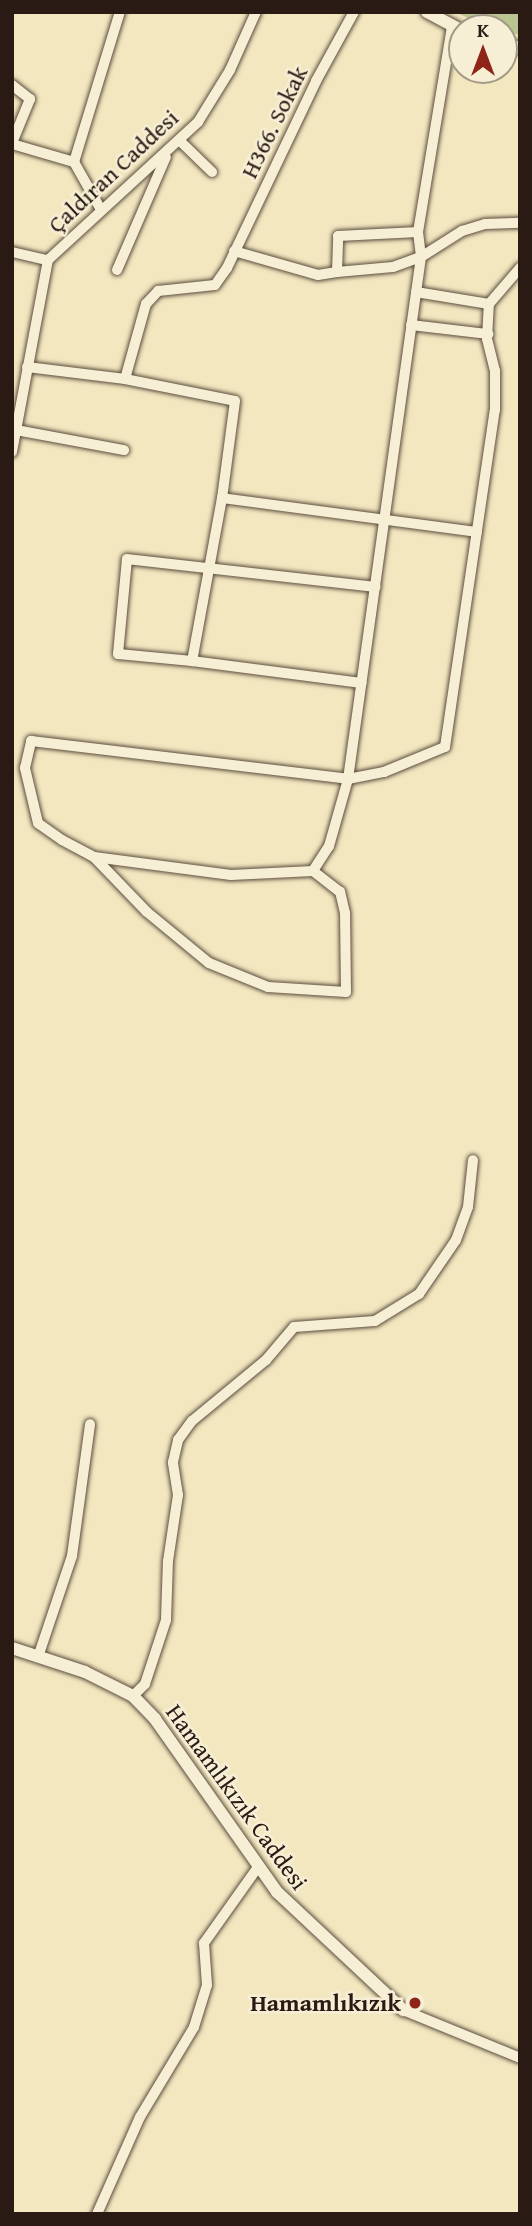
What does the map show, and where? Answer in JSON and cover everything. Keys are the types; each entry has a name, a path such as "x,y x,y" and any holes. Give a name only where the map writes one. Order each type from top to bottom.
{"street":[{"path":"74,162 120,12"},
{"name":"Çaldıran Caddesi","path":"12,452 18,396 27,367 48,260 100,208 169,151 198,122 230,70 256,12"},
{"name":"H366. Sokak","path":"125,379 146,304 159,291 215,285 354,12"},
{"path":"427,12 448,23"},
{"path":"313,871 329,846 348,779 421,257 418,232 448,75"},
{"path":"12,85 30,99 12,143 74,162 100,208"},
{"path":"179,141 212,172"},
{"path":"117,270 169,151"},
{"path":"234,251 298,273 393,267 421,257 462,231 485,224 520,223"},
{"path":"337,272 338,236 418,232"},
{"path":"12,253 48,260"},
{"path":"94,857 231,876 313,871 340,892 345,913 346,992 268,987 209,963 147,912 94,857 37,823 25,768 31,741 348,779 384,772 445,747 495,410 495,371 488,334 489,304 520,268"},
{"path":"416,292 489,304"},
{"path":"411,325 488,334"},
{"path":"27,367 125,379 235,401 222,498 192,661"},
{"path":"16,430 124,450"},
{"path":"222,498 477,532"},
{"path":"362,683 118,654 127,559 374,587"},
{"path":"133,1696 145,1684 166,1620 168,1561 178,1495 173,1462 178,1440 192,1421 265,1360 294,1327 374,1321 419,1294 456,1240 468,1207 473,1160"},
{"path":"38,1657 72,1556 90,1424"},
{"name":"Hamamlıkızık Caddesi","path":"12,1648 85,1672 133,1696 155,1719 258,1867 328,1942 403,2010"},
{"path":"97,2214 140,2117 194,2027 207,1985 204,1943 258,1867"},
{"path":"403,2010 520,2058"}],"green space":[{"path":"455,12 520,12 520,35 518,14"}],"place":[{"name":"Hamamlıkızık","path":"415,2003"}]}
